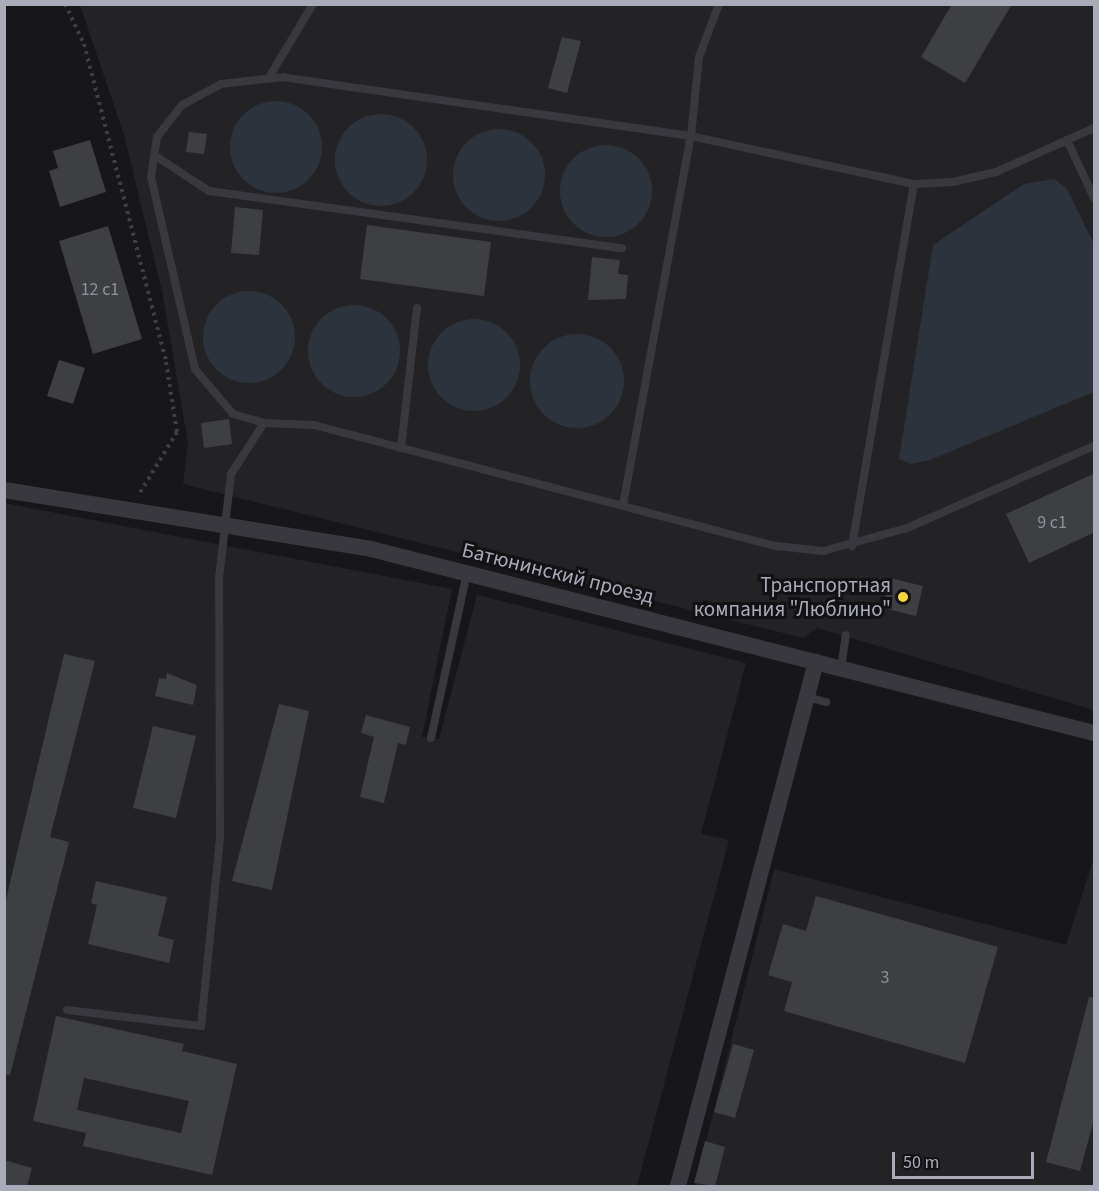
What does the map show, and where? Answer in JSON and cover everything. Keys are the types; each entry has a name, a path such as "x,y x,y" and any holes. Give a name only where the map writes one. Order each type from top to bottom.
{"street":[{"name":"Батюнинский проезд","path":"4,490 371,549 1095,733"},
{"path":"678,1186 816,662"}],"lane":[{"path":"268,79 313,4"},
{"path":"623,505 691,136 699,57 719,4"},
{"path":"1095,128 996,172 953,182 914,184 691,136 268,79 221,84 182,105 157,137 151,177 195,369 233,414 264,423 314,425 776,546 823,551 852,546 907,528 1095,446"},
{"path":"1067,140 1095,198"},
{"path":"154,155 209,191 622,248"},
{"path":"852,546 914,184"},
{"path":"401,448 417,308"},
{"path":"67,1010 201,1026 220,838 216,693 219,578 231,474 264,423"},
{"path":"430,738 467,573"},
{"path":"841,669 846,635"},
{"path":"807,697 826,702"}],"path":[{"path":"65,4 87,56 166,362 177,432 152,480 126,510"}],"shaded area":[{"path":"80,5 1094,5 1094,710 817,628 803,638 183,484 188,443 162,291 124,135"},
{"path":"267,101 285,101 302,108 315,121 322,138 322,156 315,173 302,186 285,193 267,193 250,186 237,173 230,156 230,138 237,121 250,108"},
{"path":"372,114 390,114 407,121 420,134 427,151 427,169 420,186 407,199 390,206 372,206 355,199 342,186 335,169 335,151 342,134 355,121"},
{"path":"490,129 508,129 525,136 538,149 545,166 545,184 538,201 525,214 508,221 490,221 473,214 460,201 453,184 453,166 460,149 473,136"},
{"path":"597,145 615,145 632,152 645,165 652,182 652,200 645,217 632,230 615,237 597,237 580,230 567,217 560,200 560,182 567,165 580,152"},
{"path":"1054,179 1067,189 1094,244 1094,392 930,460 911,464 899,459 933,245 1024,184"},
{"path":"240,291 258,291 275,298 288,311 295,328 295,346 288,363 275,376 258,383 240,383 223,376 210,363 203,346 203,328 210,311 223,298"},
{"path":"345,305 363,305 380,312 393,325 400,342 400,360 393,377 380,390 363,397 345,397 328,390 315,377 308,360 308,342 315,325 328,312"},
{"path":"465,319 483,319 500,326 513,339 520,356 520,374 513,391 500,404 483,411 465,411 448,404 435,391 428,374 428,356 435,339 448,326"},
{"path":"577,334 595,338 610,348 620,363 624,381 620,399 610,414 595,424 577,428 559,424 544,414 534,399 530,381 534,363 544,348 559,338"},
{"path":"4,503 452,589 422,737 439,739 477,595 746,663 701,834 729,840 637,1186 5,1186"},
{"path":"1094,857 1094,1186 695,1186 774,869 1066,945"}],"building":[{"path":"952,4 1012,4 965,83 921,57"},
{"path":"562,37 581,41 567,93 548,88"},
{"path":"189,132 207,134 204,154 186,152"},
{"path":"90,140 106,192 60,207 49,171 58,168 53,151"},
{"path":"235,207 263,210 259,255 231,253"},
{"path":"367,225 491,242 484,296 360,279"},
{"path":"108,226 142,339 93,354 59,241"},
{"path":"592,257 620,260 618,274 628,275 626,299 588,300"},
{"path":"59,360 85,368 73,404 47,396"},
{"path":"229,419 232,444 204,448 201,423"},
{"path":"1095,473 1095,532 1029,563 1006,514"},
{"name":"Транспортная компания \"Люблино\"","path":"890,578 923,586 916,616 883,608"},
{"path":"64,654 95,661 50,837 69,842 10,1075 4,1074 4,908"},
{"path":"167,673 197,685 193,705 155,696 159,678 166,679"},
{"path":"279,704 309,711 272,890 232,881"},
{"path":"366,715 410,727 406,745 398,743 384,803 360,797 374,737 361,733"},
{"path":"153,726 196,736 176,818 133,808"},
{"path":"96,881 167,897 158,936 174,940 169,963 88,944 97,905 91,903"},
{"path":"816,896 998,947 965,1063 784,1011 792,982 768,975 783,924 806,931"},
{"path":"1089,997 1095,998 1095,1116 1080,1171 1046,1162"},
{"path":"56,1016 184,1044 182,1051 237,1064 212,1175 83,1146 86,1133 33,1121","holes":["84,1078 189,1101 181,1133 77,1110"]},
{"path":"733,1044 754,1050 735,1118 714,1112"},
{"path":"705,1141 725,1147 715,1186 694,1183"},
{"path":"4,1160 32,1168 27,1186 4,1186"}],"place":[{"name":"Транспортная компания \"Люблино\"","path":"903,597"}]}
